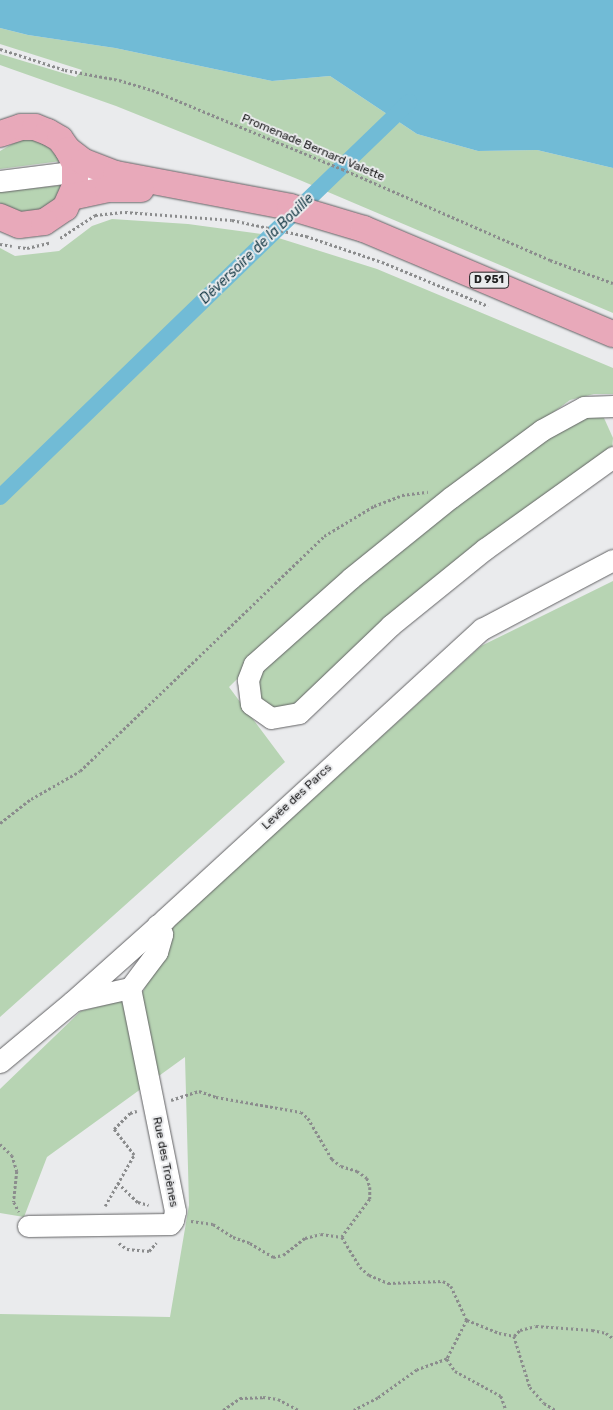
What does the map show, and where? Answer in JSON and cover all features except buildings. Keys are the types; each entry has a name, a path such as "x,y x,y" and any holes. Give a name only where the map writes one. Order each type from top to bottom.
{"main road":[{"path":"0,217 19,225 44,222 55,216 71,173 60,139 35,127 7,127"},
{"name":"D 951","path":"216,194 108,189 71,173 84,162 98,169 216,194 290,207 364,229 613,334"}],"street":[{"path":"0,181 71,173"},
{"path":"613,406 584,407 542,430 450,498 352,578 254,664 248,680 251,704 271,718 298,713 390,625 485,549 613,457"},
{"name":"Levée des Parcs","path":"0,1062 158,925 482,629 613,560"},
{"path":"73,1000 130,988 157,952 162,934 158,925"},
{"name":"Rue des Troènes","path":"28,1226 94,1225 172,1218 154,1106 130,988"}],"path":[{"name":"Promenade Bernard Valette","path":"0,49 65,70 119,80 152,90 342,169 550,260 613,283"},
{"path":"0,244 27,248 46,245 66,235 95,215 125,212 232,220 306,236 382,262 496,308"},
{"path":"0,823 31,799 80,770 324,536 374,506 402,496 429,492"},
{"path":"172,1218 149,1251 127,1249 94,1225 134,1155 114,1129 130,1113 200,1091 216,1097 301,1112 308,1118 332,1159 341,1166 362,1174 370,1187 370,1199 342,1237"},
{"path":"0,1144 12,1155 17,1171 14,1202 28,1226"},
{"path":"118,1182 138,1202 172,1218 213,1224 234,1238 250,1243 273,1257 283,1255 305,1238 321,1234 342,1237"},
{"path":"342,1237 360,1267 369,1275 388,1283 443,1282 451,1286 467,1320 498,1333 514,1336"},
{"path":"354,1410 378,1398 417,1370 447,1359 467,1320"},
{"path":"514,1336 520,1330 536,1326 592,1330 606,1333 613,1338"},
{"path":"514,1336 530,1387 544,1403 555,1410"},
{"path":"447,1359 455,1371 501,1396 506,1410"},
{"path":"224,1410 240,1398 263,1397 278,1399 299,1410"}],"green space":[{"path":"0,28 28,35 115,48 272,81 330,76 417,134 478,151 537,150 613,168 613,313 295,178 116,106 0,65 0,54 76,77 82,70 0,44"},
{"path":"21,139 46,144 61,161 0,169 0,151"},
{"path":"63,185 55,201 42,210 28,213 15,212 0,203 0,192"},
{"path":"112,219 188,224 269,235 377,269 613,368 613,394 594,394 570,400 463,479 312,605 229,687 285,762 0,1017 0,248 15,256 59,251 92,226"},
{"path":"595,412 604,418 613,438 612,450 310,698 283,712 257,702 255,675 400,544 569,420"},
{"path":"613,581 613,1410 0,1410 0,1314 170,1317 189,1205 185,1057 47,1157 24,1217 0,1213 0,1089 81,1011 141,996 174,925 481,646"}],"water":[{"path":"0,0 613,0 613,168 537,150 478,151 417,134 330,76 272,81 115,48 28,35 0,28"}],"waterway":[{"name":"Déversoire de la Bouille","path":"0,497 409,102"}]}
